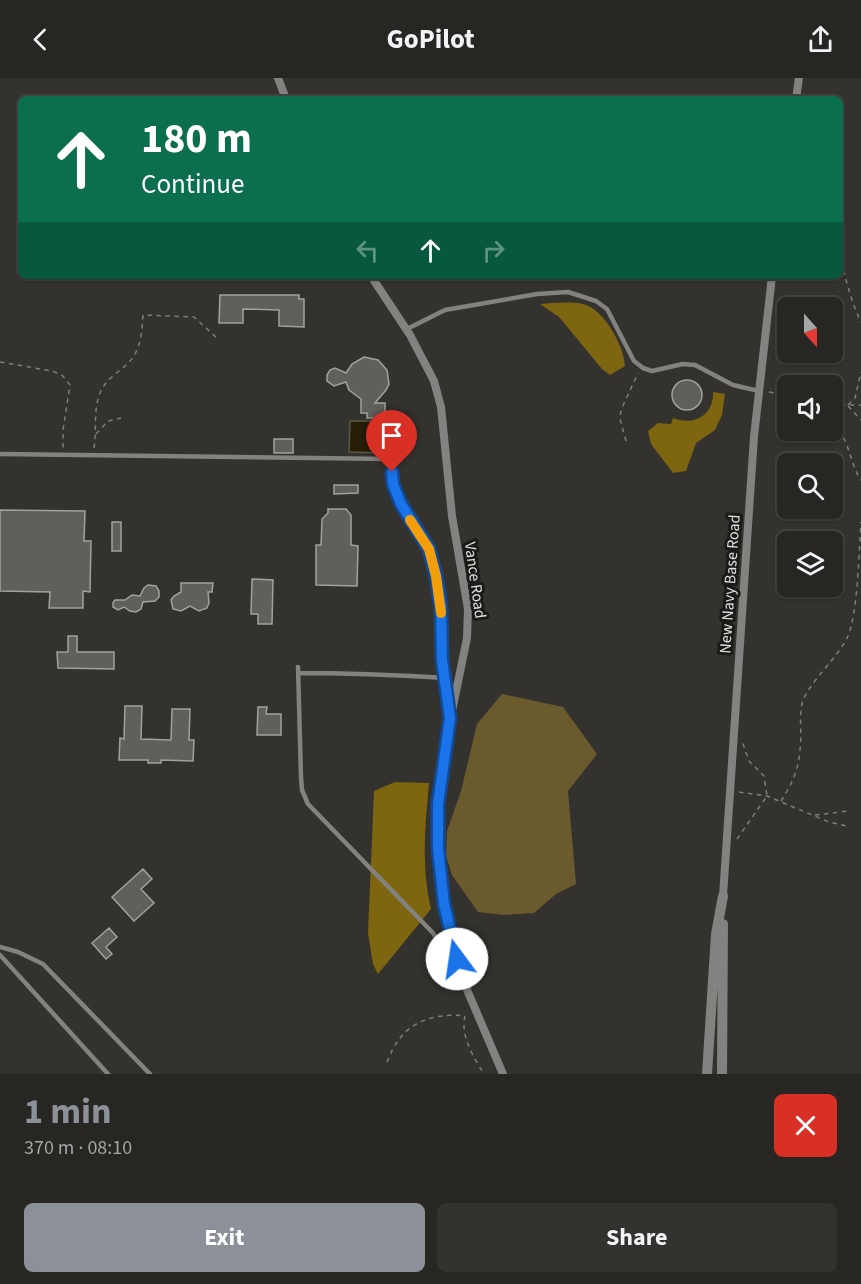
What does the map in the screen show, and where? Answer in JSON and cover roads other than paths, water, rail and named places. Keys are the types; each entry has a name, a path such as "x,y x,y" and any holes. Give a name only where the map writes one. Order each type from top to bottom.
{"street":[{"path":"278,78 285,96"},
{"path":"796,96 799,78"},
{"name":"Vance Road","path":"373,279 407,329 434,381 441,407 452,516 468,609 467,638 450,718 438,804 438,848 444,904 462,978 503,1074"},
{"name":"New Navy Base Road","path":"722,1074 723,896 729,791 759,390 772,279"},
{"name":"New Navy Base Road","path":"707,1074 716,934 723,896"}],"lane":[{"path":"407,329 445,310 537,294 568,292 596,301 607,309 634,361 641,366 651,371 683,364 695,365 733,385 759,390"},
{"path":"0,454 392,459 393,484 414,528 429,549 436,576 441,607 442,660 450,718"},
{"path":"445,678 298,670 300,777 302,790 309,804 433,933 462,978"},
{"path":"0,947 18,952 42,964 150,1074"},
{"path":"0,955 108,1074"}]}
